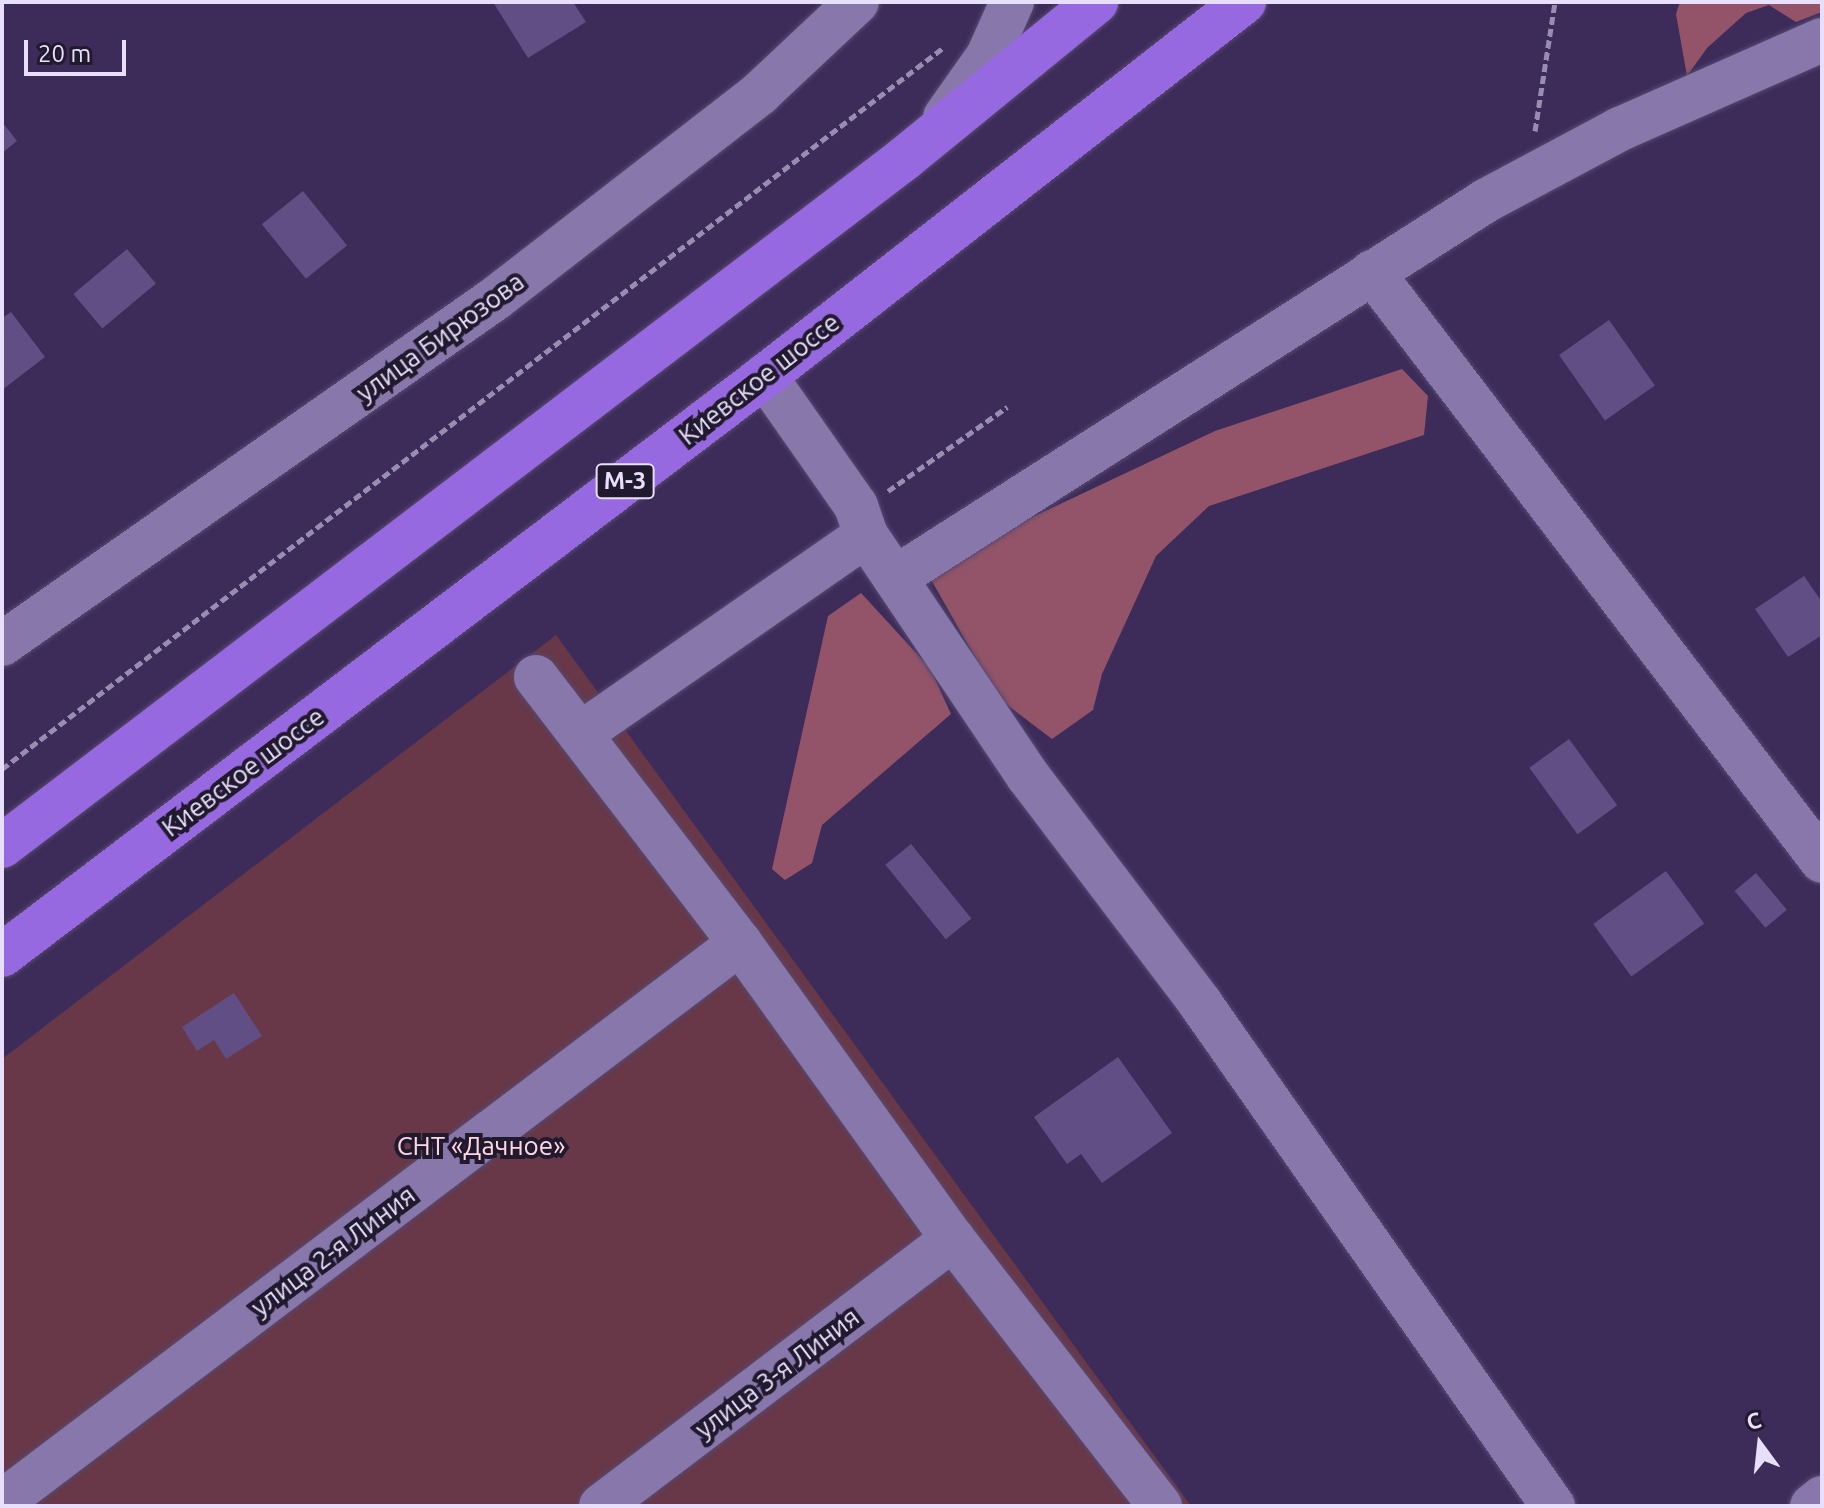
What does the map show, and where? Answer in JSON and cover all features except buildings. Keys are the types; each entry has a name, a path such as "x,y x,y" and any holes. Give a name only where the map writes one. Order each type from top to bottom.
{"highway":[{"path":"2,846 905,158 1096,2"},
{"name":"Киевское шоссе","path":"2,955 765,376 1244,2"}],"street":[{"name":"улица Бирюзова","path":"2,644 496,298 760,93 857,2"},
{"path":"905,158 960,99 988,56 1012,2"},
{"path":"895,578 1372,272 1533,173 1822,40"},
{"path":"1372,272 1822,861"},
{"path":"765,376 1028,776 1200,1003 1553,1506"},
{"path":"580,734 862,524"},
{"path":"536,677 740,943 953,1239 1160,1506"},
{"name":"улица 2-я Линия","path":"2,1502 740,943"},
{"name":"улица 3-я Линия","path":"601,1506 953,1239"},
{"path":"1812,1506 1822,1498"}],"path":[{"path":"1533,173 1537,94 1555,2"},
{"path":"2,769 952,39"},
{"path":"862,524 1007,407"}],"green space":[{"name":"СНТ «Дачное»","path":"556,635 1191,1506 2,1506 2,1059"}],"shaded area":[{"path":"1680,2 1822,2 1822,12 1796,22 1769,5 1746,13 1707,48 1687,76 1676,14"},
{"path":"1402,369 1428,396 1424,435 1209,506 1156,556 1102,674 1093,710 1052,739 998,698 929,576 935,563 1215,431"},
{"path":"861,593 930,668 951,714 822,825 812,863 785,880 772,869 828,616"}]}
